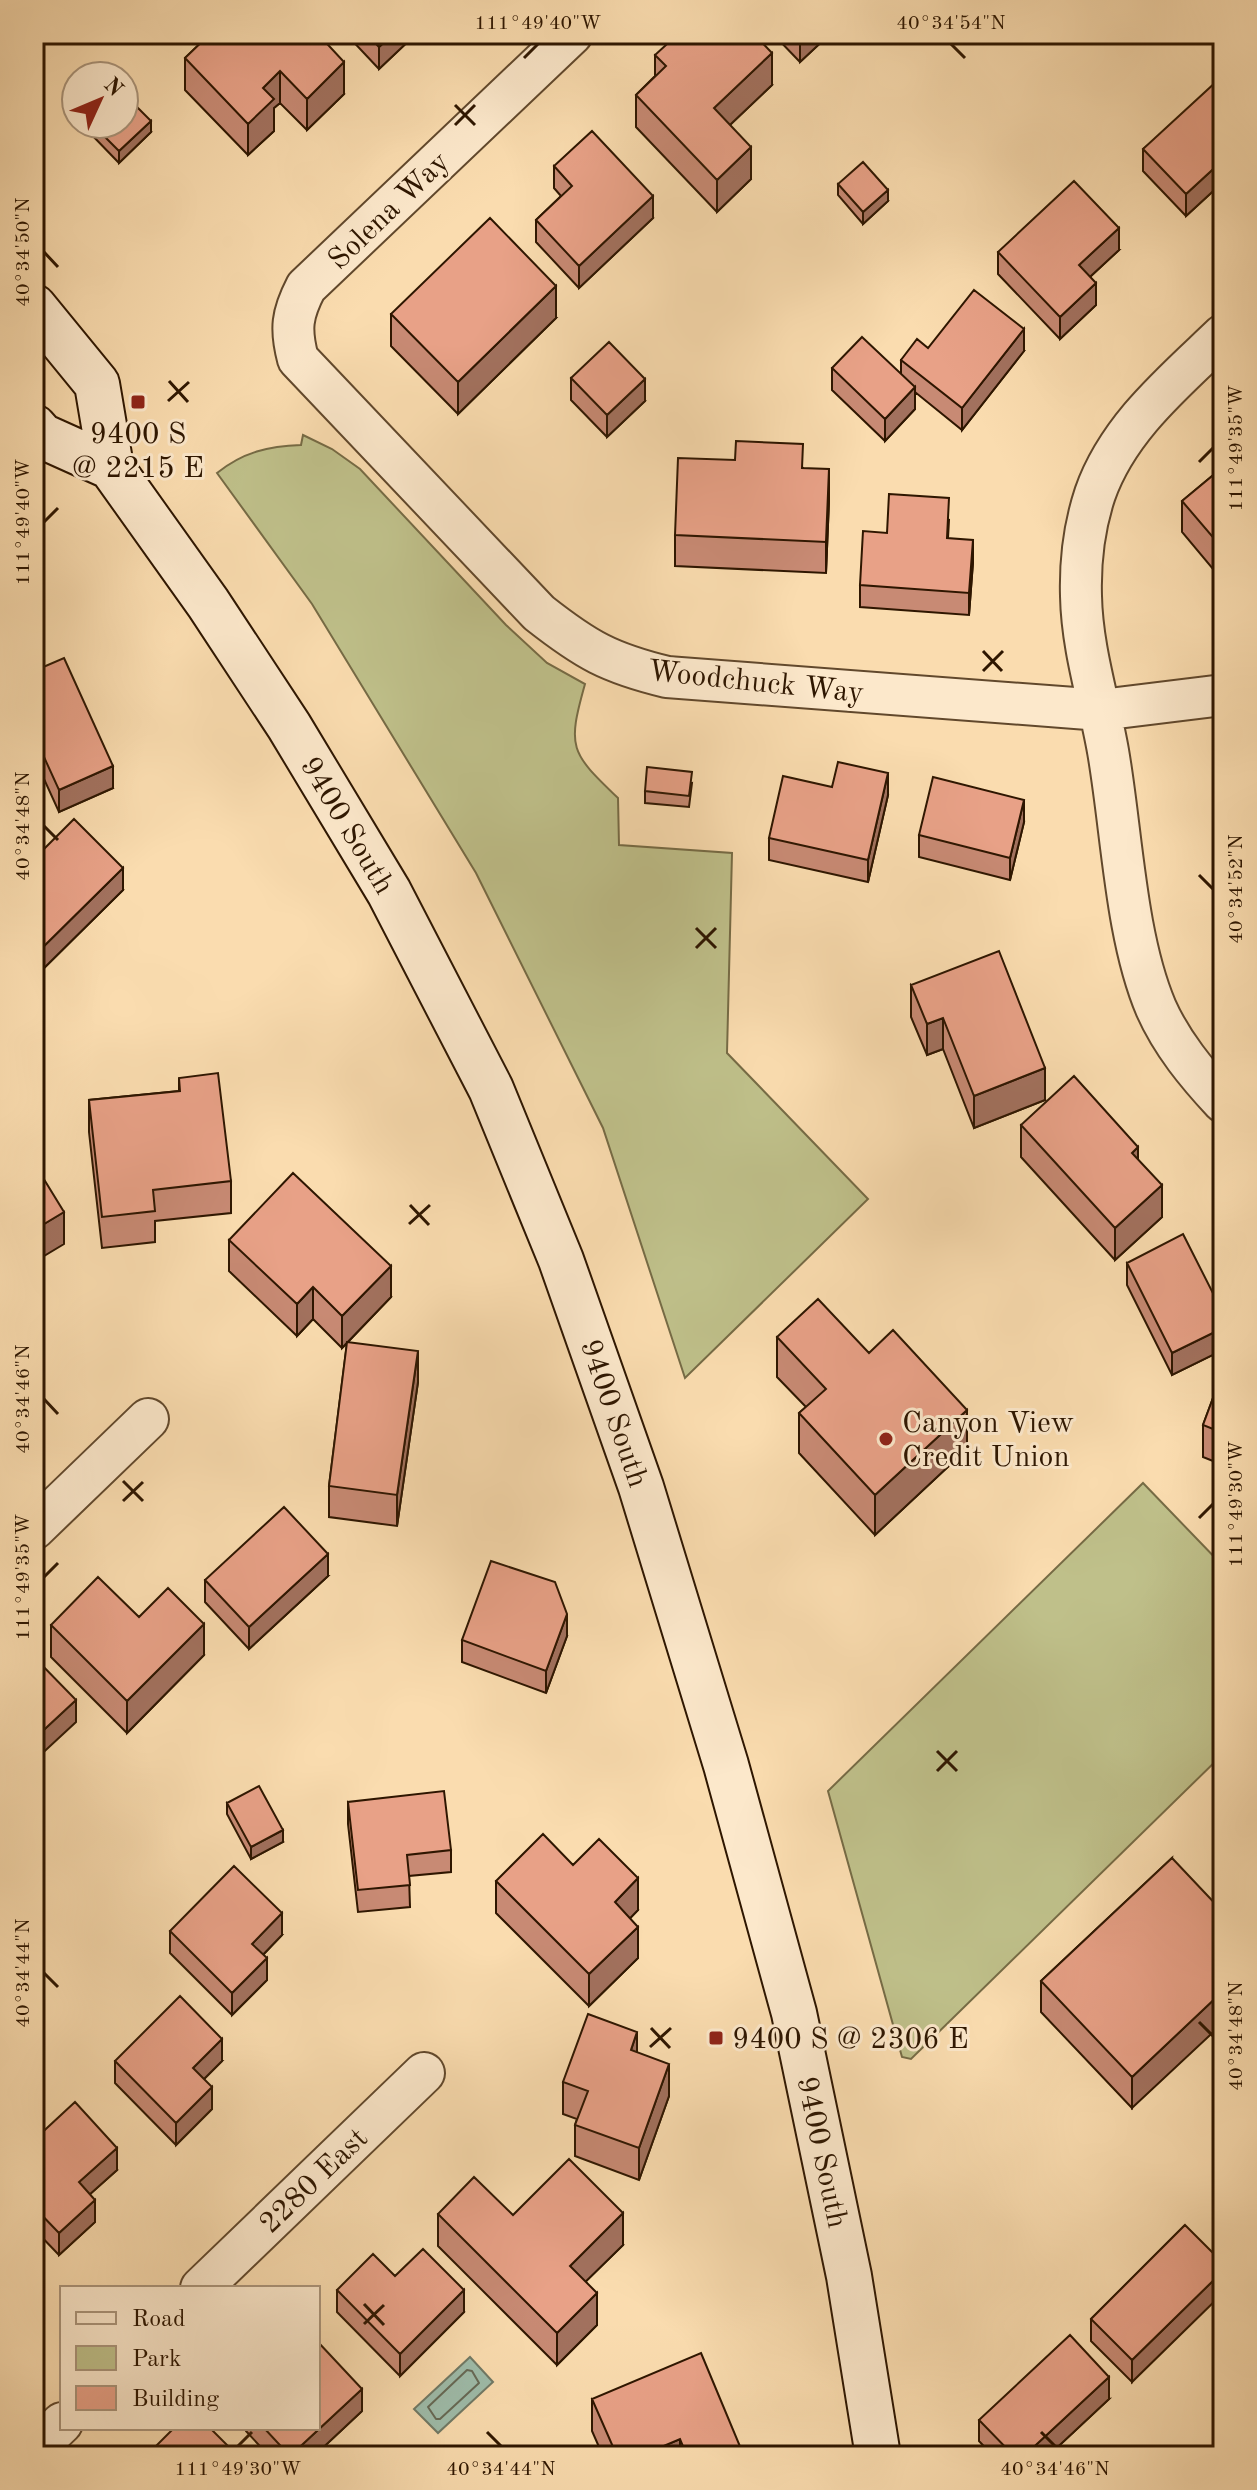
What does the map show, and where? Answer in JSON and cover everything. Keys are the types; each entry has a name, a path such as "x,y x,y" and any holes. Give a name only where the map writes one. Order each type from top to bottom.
{"main road":[{"name":"9400 South","path":"34,307 97,384 111,467 273,702 389,892 491,1089 561,1260 641,1487 726,1765 794,2013 849,2276 878,2456"},
{"path":"34,427 42,436 111,467"}],"street":[{"name":"Solena Way","path":"290,330 295,308 306,287 572,34"},
{"name":"Woodchuck Way","path":"290,330 298,359 539,613 577,642 619,665 667,677 1101,710 1223,695"},
{"path":"1223,335 1148,406 1119,446 1095,493 1082,544 1081,598 1086,651 1101,710 1139,950 1156,1008 1191,1068 1223,1102"},
{"path":"34,1529 148,1419"},
{"name":"2280 East","path":"203,2286 424,2073"},
{"path":"34,2450 60,2425"}],"green space":[{"path":"303,435 332,449 360,469 506,625 547,663 585,684 576,722 577,748 590,770 618,798 619,845 732,853 727,1053 868,1199 685,1378 603,1128 476,873 312,604 217,473 257,452 301,445"},
{"path":"1143,1483 1223,1566 1223,1754 911,2059 902,2057 828,1791"}],"water":[{"path":"470,2357 493,2382 438,2433 414,2409"}],"building":[{"path":"210,34 318,34 344,62 307,99 280,71 263,88 274,99 248,124 185,58"},
{"path":"367,34 393,34 379,47"},
{"path":"678,34 754,34 772,53 714,108 751,147 717,180 636,95 666,66 655,55"},
{"path":"1217,81 1223,87 1223,160 1186,194 1143,149"},
{"path":"140,110 151,121 140,131"},
{"path":"592,131 653,196 579,266 536,220 572,186 554,166"},
{"path":"108,140 131,140 119,151"},
{"path":"863,162 888,190 863,212 838,184"},
{"path":"1074,181 1119,228 1079,265 1096,283 1060,317 998,252"},
{"path":"490,218 556,286 458,382 391,314"},
{"path":"974,290 1024,329 962,408 901,360 917,339 928,348"},
{"path":"862,337 915,387 885,419 832,368"},
{"path":"609,342 645,379 607,415 571,378"},
{"path":"736,441 803,444 802,468 829,469 826,542 675,535 678,458 735,460"},
{"path":"1223,467 1223,549 1182,501"},
{"path":"889,494 949,498 947,538 973,540 969,593 860,585 863,531 887,533"},
{"path":"64,658 113,766 59,790 34,735 34,671"},
{"path":"838,762 888,773 868,860 769,838 783,776 832,787"},
{"path":"647,767 692,772 689,796 645,791"},
{"path":"933,777 1024,800 1010,858 919,835"},
{"path":"74,819 123,868 39,951 34,946 34,859"},
{"path":"999,951 1045,1068 974,1096 943,1018 927,1024 911,985"},
{"path":"218,1073 231,1181 153,1190 155,1211 102,1217 89,1100 180,1091 179,1078"},
{"path":"1074,1076 1138,1147 1132,1153 1162,1185 1115,1228 1021,1125"},
{"path":"34,1163 64,1212 34,1230"},
{"path":"293,1173 391,1266 342,1316 313,1287 297,1304 229,1240"},
{"path":"1183,1234 1223,1313 1223,1328 1172,1353 1127,1263"},
{"name":"Canyon View Credit Union","path":"818,1299 869,1353 893,1330 967,1410 875,1495 799,1413 826,1389 777,1337"},
{"path":"347,1342 418,1351 397,1495 329,1486"},
{"path":"1223,1371 1223,1433 1203,1425"},
{"path":"284,1507 328,1554 249,1627 205,1580"},
{"path":"491,1561 555,1582 567,1614 546,1671 462,1640"},
{"path":"98,1577 139,1617 168,1588 204,1624 127,1701 51,1625"},
{"path":"34,1657 76,1700 34,1739"},
{"path":"259,1786 283,1830 251,1847 227,1803"},
{"path":"444,1791 451,1850 407,1855 410,1885 358,1890 348,1802"},
{"path":"543,1834 573,1865 599,1839 638,1878 615,1902 638,1927 589,1974 496,1881"},
{"path":"1172,1858 1223,1912 1223,1991 1132,2077 1041,1981"},
{"path":"234,1866 282,1913 252,1944 267,1958 232,1993 170,1931"},
{"path":"180,1996 222,2039 193,2068 212,2087 176,2123 115,2061"},
{"path":"588,2014 637,2032 631,2050 669,2064 639,2148 575,2125 588,2091 563,2082"},
{"path":"75,2102 117,2148 79,2182 95,2200 59,2233 34,2207 34,2140"},
{"path":"569,2159 623,2213 570,2266 597,2293 557,2333 438,2214 474,2177 513,2215"},
{"path":"1185,2225 1223,2263 1223,2271 1132,2360 1091,2319"},
{"path":"423,2249 464,2290 400,2354 337,2290 373,2254 395,2276"},
{"path":"1070,2335 1109,2377 1024,2456 1014,2456 979,2420"},
{"path":"320,2344 362,2389 320,2428"},
{"path":"701,2353 744,2456 687,2456 680,2439 640,2456 617,2456 592,2399"},
{"path":"172,2430 212,2430 238,2456 146,2456"},
{"path":"266,2430 318,2430 290,2456"}],"place":[{"name":"9400 S @ 2215 E","path":"138,402"},
{"name":"Canyon View Credit Union","path":"886,1439"},
{"name":"9400 S @ 2306 E","path":"716,2038"}]}
